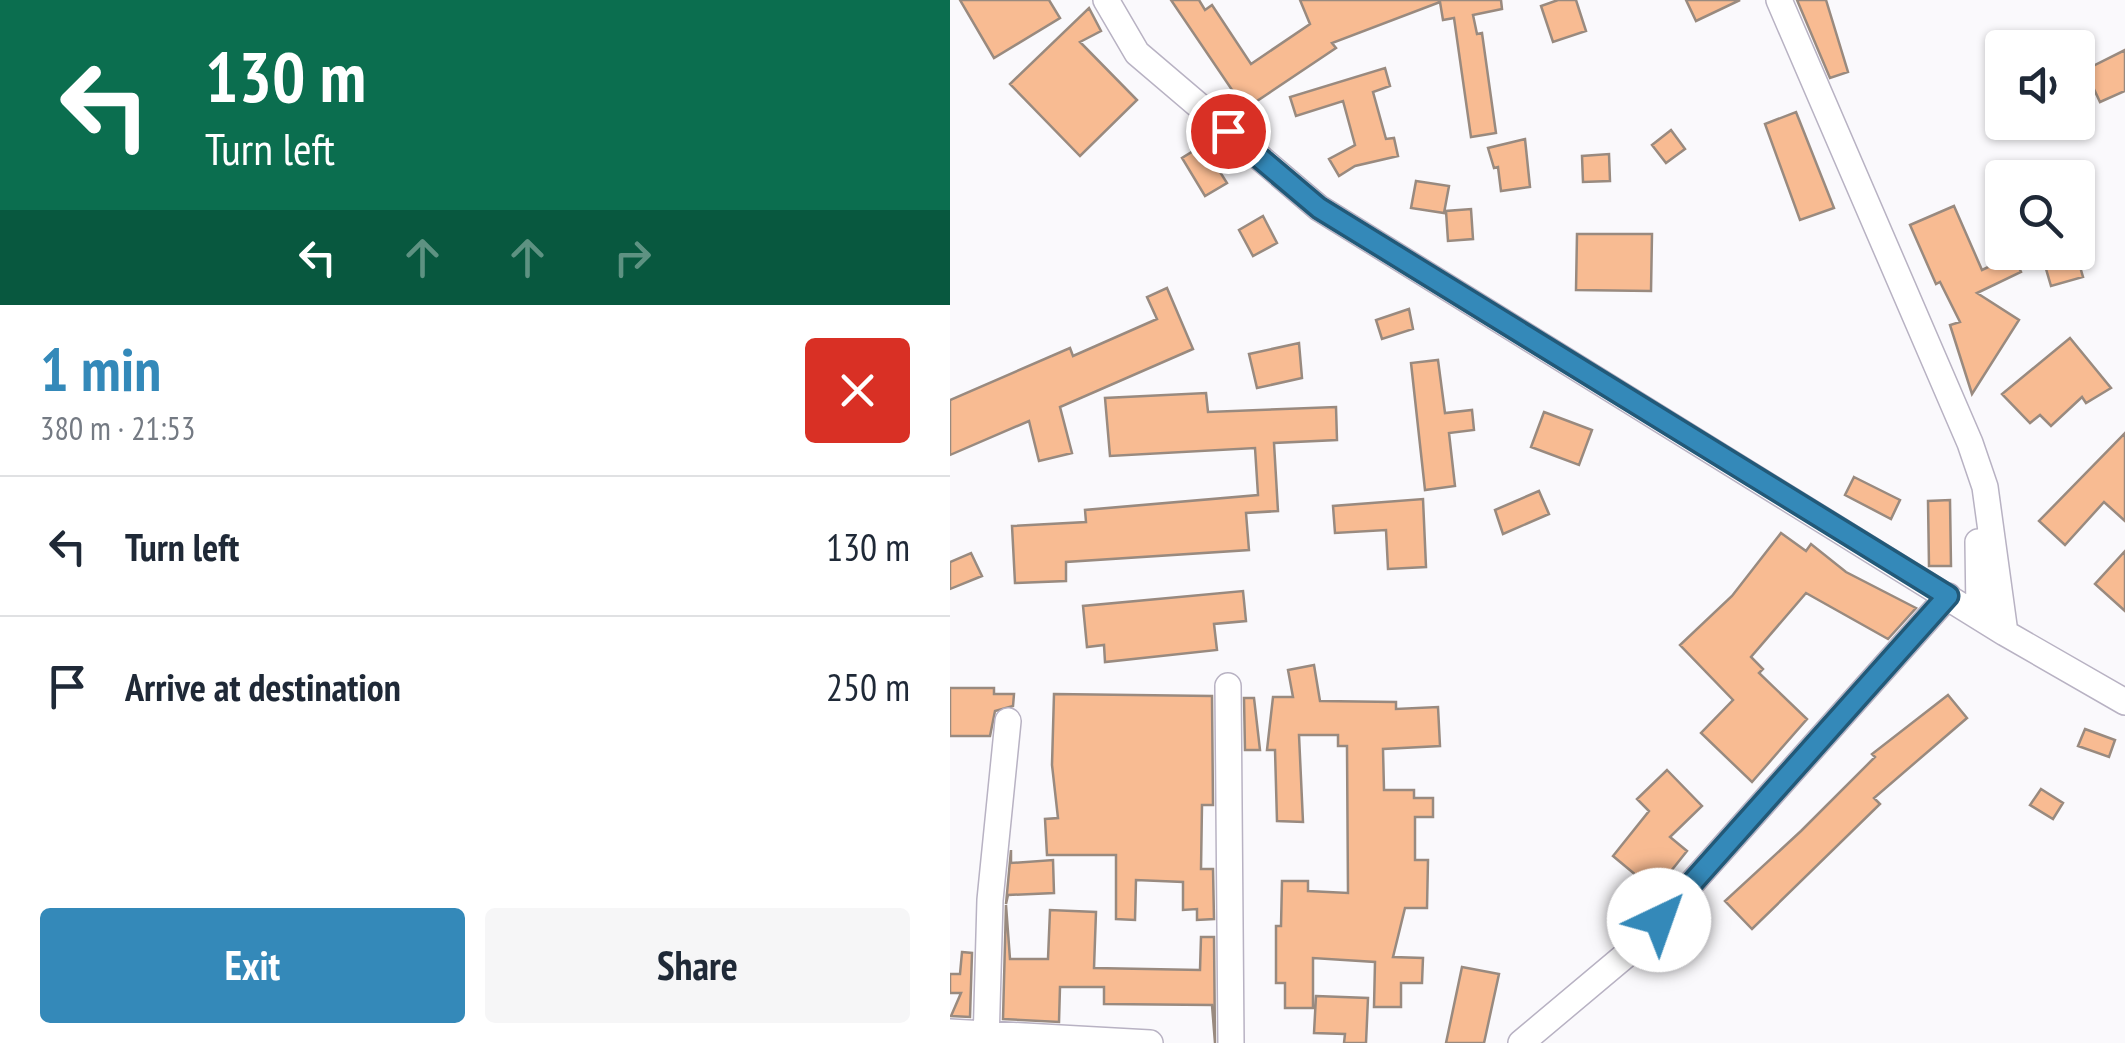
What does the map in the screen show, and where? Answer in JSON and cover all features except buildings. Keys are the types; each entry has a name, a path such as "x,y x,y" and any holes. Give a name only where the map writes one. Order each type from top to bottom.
{"street":[{"path":"1106,0 1136,53 1319,208 2005,633 2125,702"},
{"path":"1763,0 1928,374 1963,474 1979,546 1979,614"},
{"path":"1780,0 1970,443 1988,502 2005,633"},
{"path":"1522,1043 1633,949 1948,596"},
{"path":"1228,686 1231,1043"},
{"path":"986,1038 990,900 1008,721"},
{"path":"950,1032 986,1038 1150,1043"}],"route":[{"path":"1228,131 1319,208 1948,596 1659,920"}]}
